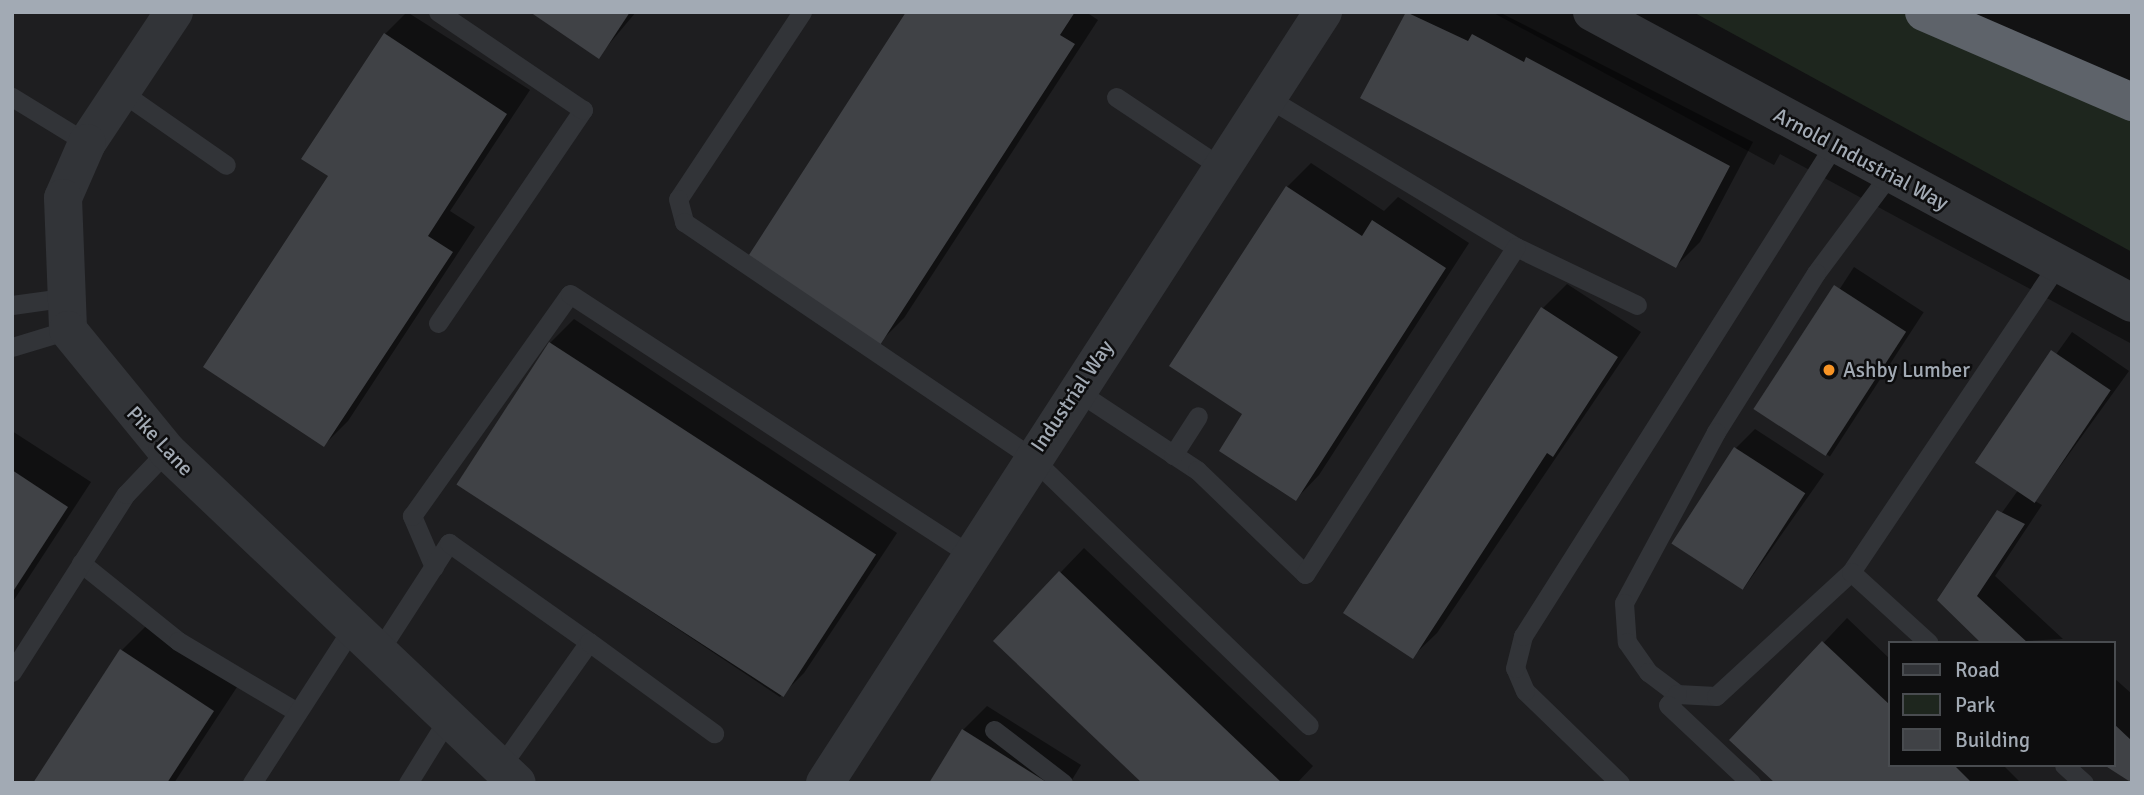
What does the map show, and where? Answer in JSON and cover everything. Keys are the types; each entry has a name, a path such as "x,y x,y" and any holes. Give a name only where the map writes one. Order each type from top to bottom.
{"highway":[{"path":"1924,12 2132,102"}],"street":[{"path":"65,314 63,198 87,143 174,12"},
{"name":"Industrial Way","path":"825,783 1031,457 1077,391 1323,12"},
{"name":"Arnold Industrial Way","path":"1592,12 1889,175 2132,303"},
{"name":"Pike Lane","path":"65,314 167,451 509,774"}],"lane":[{"path":"438,12 583,110 438,323"},
{"path":"802,12 678,200 684,222 1031,457 1309,725"},
{"path":"120,91 226,165"},
{"path":"12,97 87,143"},
{"path":"1116,97 1222,168"},
{"path":"1268,98 1516,247 1637,305"},
{"path":"1620,783 1525,691 1515,668 1523,636 1834,145"},
{"path":"1889,175 1816,273 1723,421 1623,603 1627,642 1648,672 1677,694 1716,696 1851,572 2059,264"},
{"path":"1077,391 1196,470 1305,574 1516,247"},
{"path":"434,567 412,516 570,294 971,555"},
{"path":"12,305 65,314"},
{"path":"12,347 65,314"},
{"path":"1173,455 1198,416"},
{"path":"12,672 126,494 167,451"},
{"path":"253,783 297,712 434,567 449,543 714,733"},
{"path":"82,563 178,641 297,712"},
{"path":"1851,572 1927,641"},
{"path":"509,774 589,642"},
{"path":"1677,694 1668,705 1751,783"},
{"path":"408,783 449,718"},
{"path":"994,730 1063,783"},
{"path":"2066,767 2084,783"}],"shaded area":[{"path":"12,12 1492,12 1774,165 1780,154 2132,344 2132,783 12,783"}],"green space":[{"path":"1693,12 1924,12 2132,102 2132,252"}],"building":[{"path":"530,12 630,12 599,59"},
{"path":"906,12 1075,12 1060,35 1075,44 880,345 747,258"},
{"path":"1406,12 1468,41 1472,34 1524,62 1526,57 1730,166 1676,268 1360,98"},
{"path":"384,33 507,114 428,236 453,252 324,447 203,367 328,176 301,159"},
{"path":"1286,186 1362,236 1372,220 1446,268 1296,501 1219,451 1242,414 1169,366"},
{"name":"Ashby Lumber","path":"1834,285 1906,332 1826,456 1753,409"},
{"path":"1541,307 1618,357 1553,457 1547,453 1413,659 1343,613"},
{"path":"549,342 876,554 783,697 456,485"},
{"path":"2051,350 2111,390 2035,503 1975,463"},
{"path":"1734,447 1805,493 1743,590 1671,543"},
{"path":"12,470 68,507 12,593"},
{"path":"1997,510 2025,524 1977,596 2026,641 1979,641 1937,600"},
{"path":"1059,571 1282,783 1142,783 993,641"},
{"path":"1822,641 1888,703 1888,767 1956,767 1972,783 1775,783 1729,740"},
{"path":"120,649 214,711 167,783 33,783"},
{"path":"2116,726 2132,741 2132,783 2107,767 2116,767"},
{"path":"962,729 1048,783 929,783"}],"place":[{"name":"Ashby Lumber","path":"1829,370"}]}
